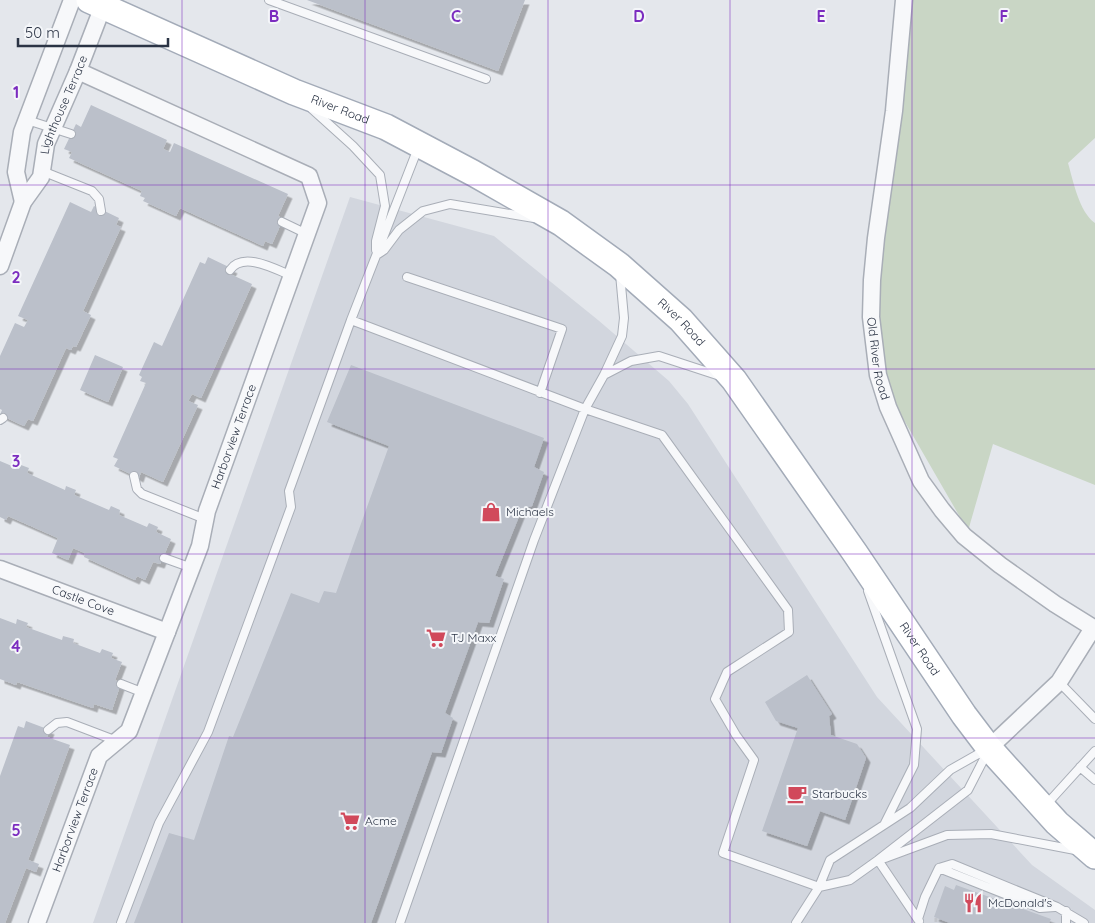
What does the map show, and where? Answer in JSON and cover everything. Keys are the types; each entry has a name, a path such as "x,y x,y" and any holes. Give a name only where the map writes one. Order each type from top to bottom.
{"main road":[{"name":"River Road","path":"96,3 294,92 386,127 561,223 619,265 680,320 734,380 964,715 989,748 1057,823 1093,854"}],"street":[{"path":"23,202 16,172 22,132 72,0"},
{"name":"Old River Road","path":"904,0 894,111 872,280 871,317 878,375 888,407 921,481 964,536 1000,565 1055,604 1094,628"},
{"name":"Lighthouse Terrace","path":"0,266 23,202 41,177 46,144 78,72 96,3"},
{"name":"Harborview Terrace","path":"37,923 99,756 129,731 144,693 200,546 210,501 318,203 309,176 78,72"},
{"name":"Castle Cove","path":"0,569 167,632"},
{"path":"989,748 1058,682 1094,628"}],"lane":[{"path":"268,0 486,79"},
{"path":"294,92 353,146 380,176 385,206 376,241 376,256"},
{"path":"27,120 71,134"},
{"path":"121,923 158,823 208,732 291,507 289,491 351,320 419,144"},
{"path":"42,172 92,191 99,199 101,212"},
{"path":"376,256 384,250 400,230 423,211 450,204 561,223"},
{"path":"282,222 307,234"},
{"path":"230,270 233,265 245,262 261,264 292,276"},
{"path":"400,923 524,569 585,409 604,375 622,336 624,318 619,265"},
{"path":"407,277 562,329 540,392"},
{"path":"351,320 585,409 662,435 788,610 789,632 727,672 715,699 736,735 754,760 723,853 819,887 850,880 968,790 989,748"},
{"path":"604,375 631,361 660,356 734,380"},
{"path":"134,476 137,489 142,494 205,518"},
{"path":"855,554 917,729 914,765 885,824"},
{"path":"164,558 192,568"},
{"path":"1058,682 1095,719"},
{"path":"121,684 144,693"},
{"path":"48,730 58,723 67,722 117,741"},
{"path":"796,923 819,887 830,860 910,808 950,770 989,748"},
{"path":"1044,808 1095,751"},
{"path":"1080,767 1095,780"},
{"path":"878,860 946,835 991,834 1093,854"},
{"path":"878,860 919,921"},
{"path":"919,921 925,897 940,868 952,864 1066,911 1084,923"},
{"path":"1066,911 1066,923"}],"path":[{"path":"936,918 936,923"}],"shaded area":[{"path":"350,197 494,236 598,320 669,381 688,404 877,697 1032,865 1095,910 1095,923 93,923"}],"green space":[{"path":"898,0 1095,0 1095,138 1068,163 1081,204 1089,218 1095,223 1095,485 993,444 968,531 878,375 874,258"}],"building":[{"path":"307,0 525,0 498,71"},
{"path":"91,105 167,140 163,149 170,152 174,143 288,194 278,216 283,219 272,244 265,241 263,246 180,208 176,216 143,201 145,198 140,196 142,191 69,158 72,152 64,149 76,124 81,127"},
{"path":"70,202 91,212 94,206 119,218 116,225 121,227 83,311 91,315 76,347 73,346 71,350 66,348 33,421 28,419 24,426 0,415 2,410 0,409 0,356 15,323 24,327 28,320 18,316"},
{"path":"208,257 233,269 230,274 252,284 201,398 192,394 188,401 198,405 163,482 141,472 139,478 114,466 118,459 113,457 146,383 140,381 142,377 139,375 154,342 162,346 200,262 205,264"},
{"path":"95,355 123,367 108,402 80,390"},
{"path":"351,365 544,438 534,467 544,472 532,506 522,509 495,576 504,579 489,623 478,622 445,713 453,718 441,753 432,752 371,923 134,923 169,833 194,840 229,736 233,737 291,593 319,603 324,591 336,593 389,446 327,422"},
{"path":"0,461 19,469 21,465 29,468 27,473 65,490 66,486 76,490 74,495 109,510 111,506 120,510 119,515 147,527 149,523 158,527 156,532 171,539 160,564 153,562 145,580 137,576 135,580 84,557 85,553 73,548 68,560 52,553 58,538 8,516 6,520 0,517"},
{"path":"0,618 16,624 17,619 28,623 26,627 62,640 63,636 74,639 73,643 100,653 102,649 113,653 111,658 122,662 115,680 121,683 112,710 94,704 93,708 17,682 16,685 0,679"},
{"path":"807,675 832,714 829,716 831,735 857,744 866,758 845,820 820,811 807,846 762,831 798,728 776,721 765,702"},
{"path":"26,721 50,730 47,737 70,745 28,860 39,864 36,872 26,868 5,923 0,923 0,776 18,726 24,728"},
{"name":"McDonald's","path":"956,885 1051,919 1049,923 950,923 934,917 945,886 954,890"}],"place":[{"name":"Michaels","path":"491,512"},
{"name":"TJ Maxx","path":"436,638"},
{"name":"Starbucks","path":"797,794"},
{"name":"Acme","path":"350,821"},
{"name":"McDonald's","path":"973,903"}]}
